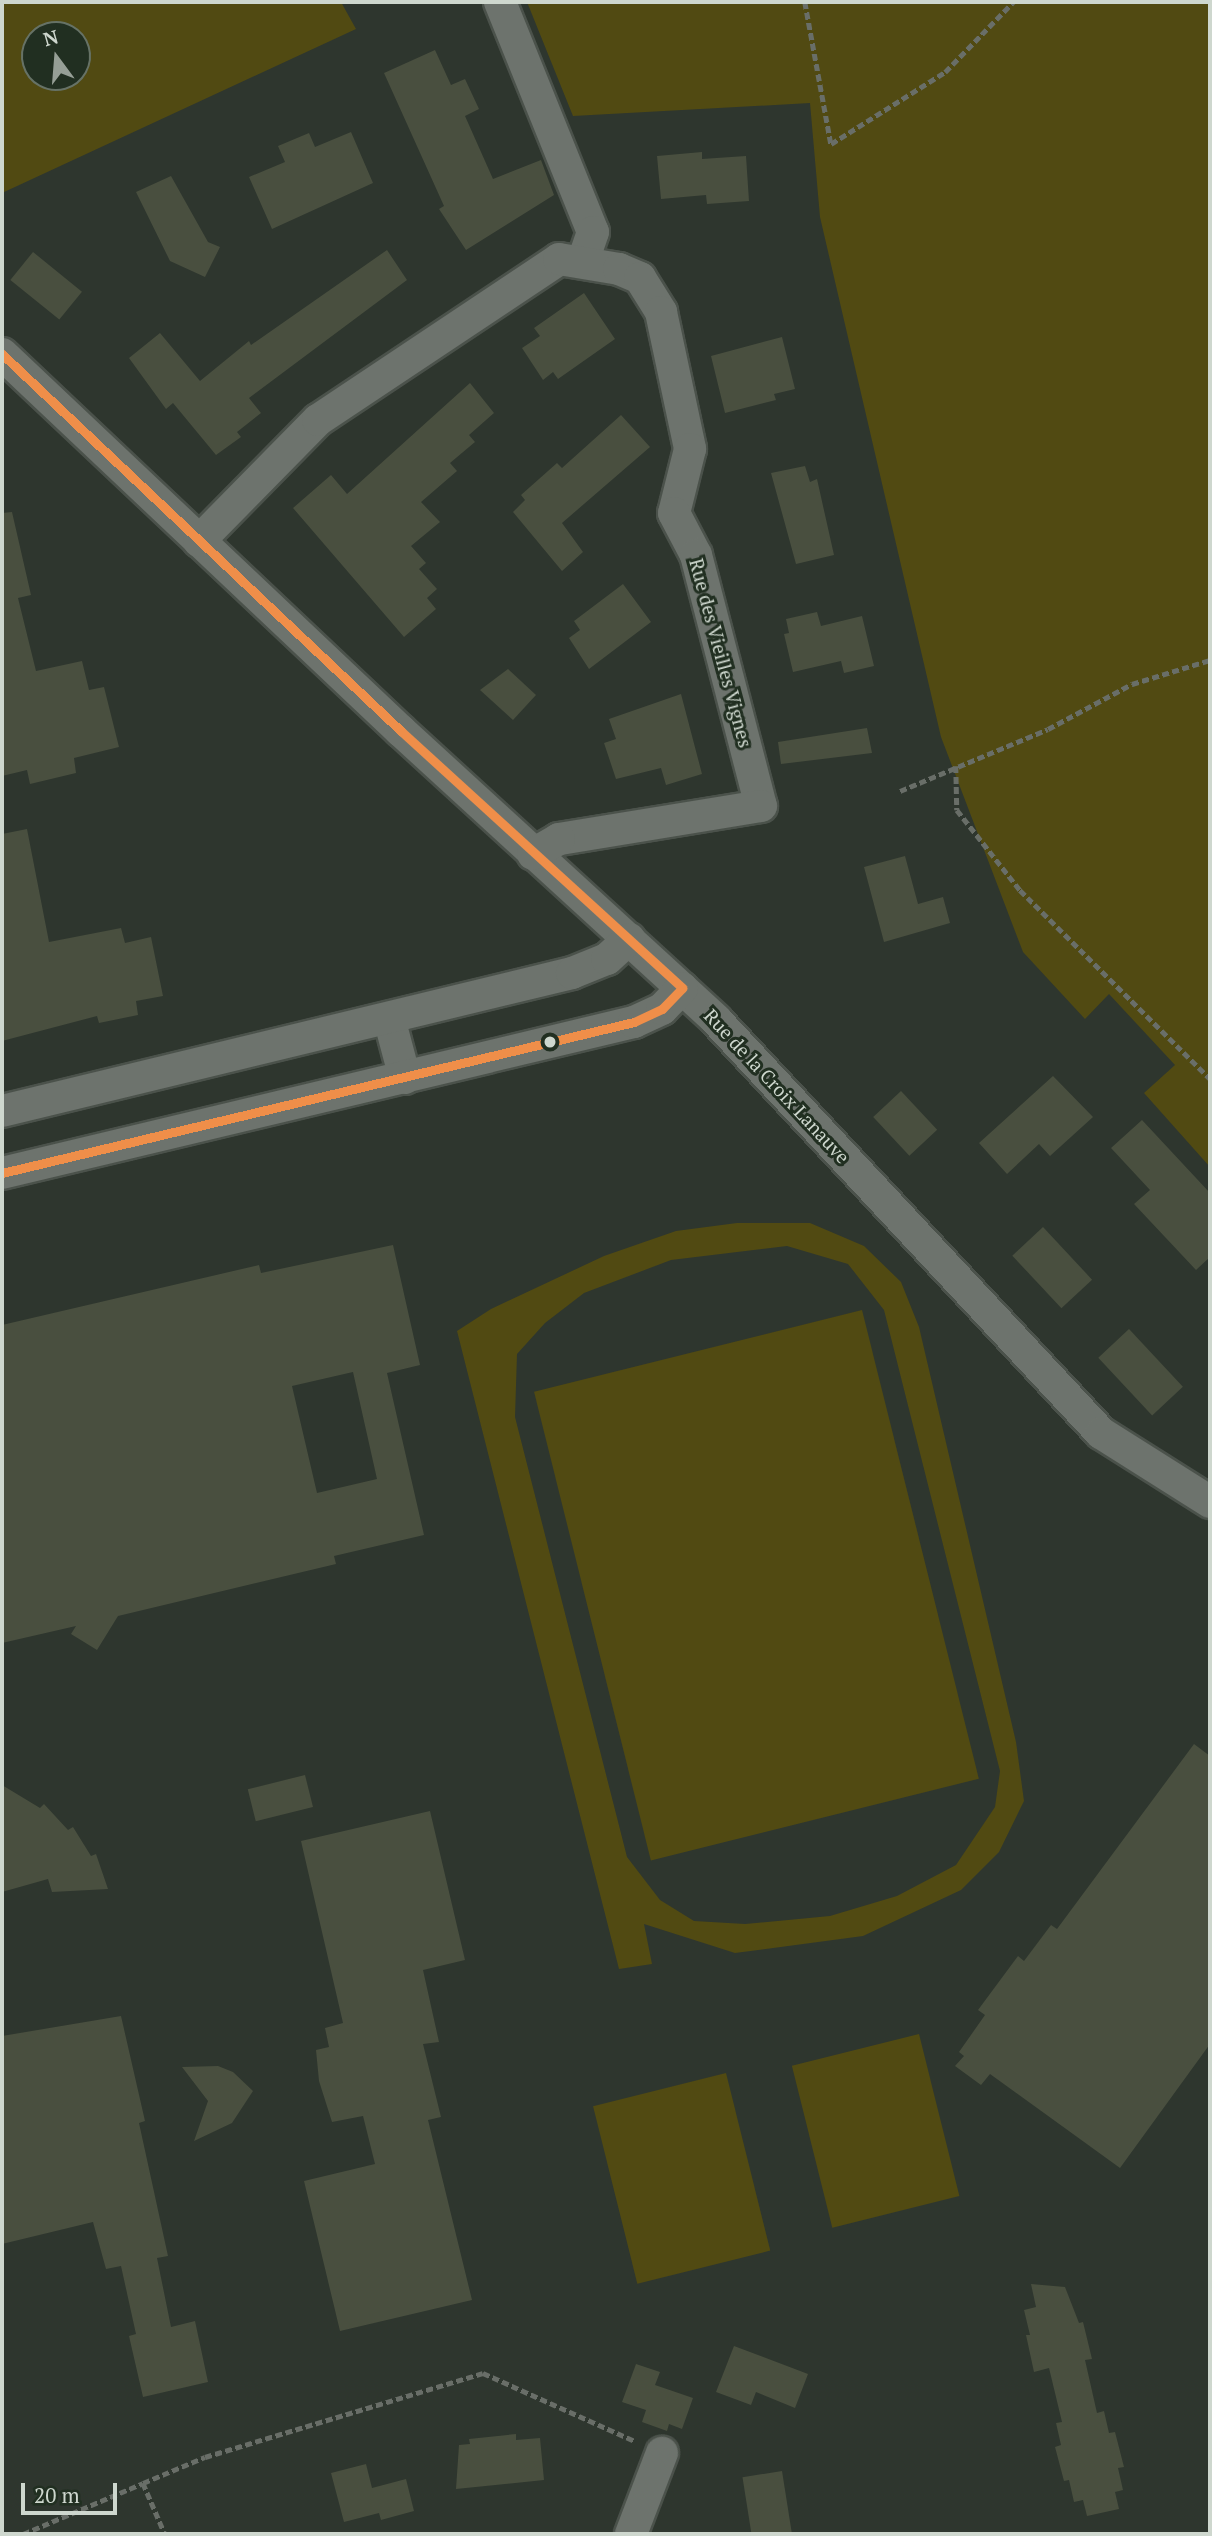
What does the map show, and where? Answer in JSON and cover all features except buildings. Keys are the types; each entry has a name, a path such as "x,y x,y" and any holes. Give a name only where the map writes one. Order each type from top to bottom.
{"street":[{"path":"500,2 593,232 583,261"},
{"name":"Rue des Vieilles Vignes","path":"199,541 318,420 559,260 583,261 640,278 661,312 690,449 674,513 696,555 761,806 559,839 534,854"},
{"name":"Rue de la Croix Lanauve","path":"2,354 534,854 682,988 1101,1433 1210,1502"},
{"path":"2,1111 572,973 607,959 629,939"},
{"path":"2,1173 634,1022 662,1009 682,988"},
{"path":"389,1018 405,1078"},
{"path":"631,2534 662,2454"}],"path":[{"path":"805,2 831,144 945,72 1013,2"},
{"path":"900,791 1048,729 1132,684 1210,660"},
{"path":"956,766 957,810 1020,890 1210,1079"},
{"path":"23,2534 205,2457 483,2373 662,2454"},
{"path":"143,2483 165,2534"}],"shaded area":[{"path":"2,2 341,2 356,29 2,193"},
{"path":"527,2 1210,2 1210,1167 1144,1093 1175,1065 1109,994 1085,1019 1023,952 941,737 820,217 810,103 573,116"},
{"path":"737,1223 810,1223 864,1246 901,1282 919,1327 1016,1742 1024,1801 999,1852 961,1890 863,1936 735,1953 644,1924 652,1964 619,1969 457,1331 491,1309 604,1256 676,1231","holes":["787,1246 848,1264 884,1310 1000,1771 995,1807 956,1865 897,1896 830,1916 745,1924 694,1921 660,1900 627,1857 515,1417 517,1354 545,1323 584,1293 671,1260"]},
{"path":"862,1310 979,1779 651,1860 534,1392"},
{"path":"919,2034 959,2196 832,2228 792,2066"},
{"path":"726,2073 770,2251 637,2284 593,2106"}],"transit line":[{"path":"2,354 401,731 682,988"},
{"path":"2,1173 634,1022 662,1009 682,988"}]}
